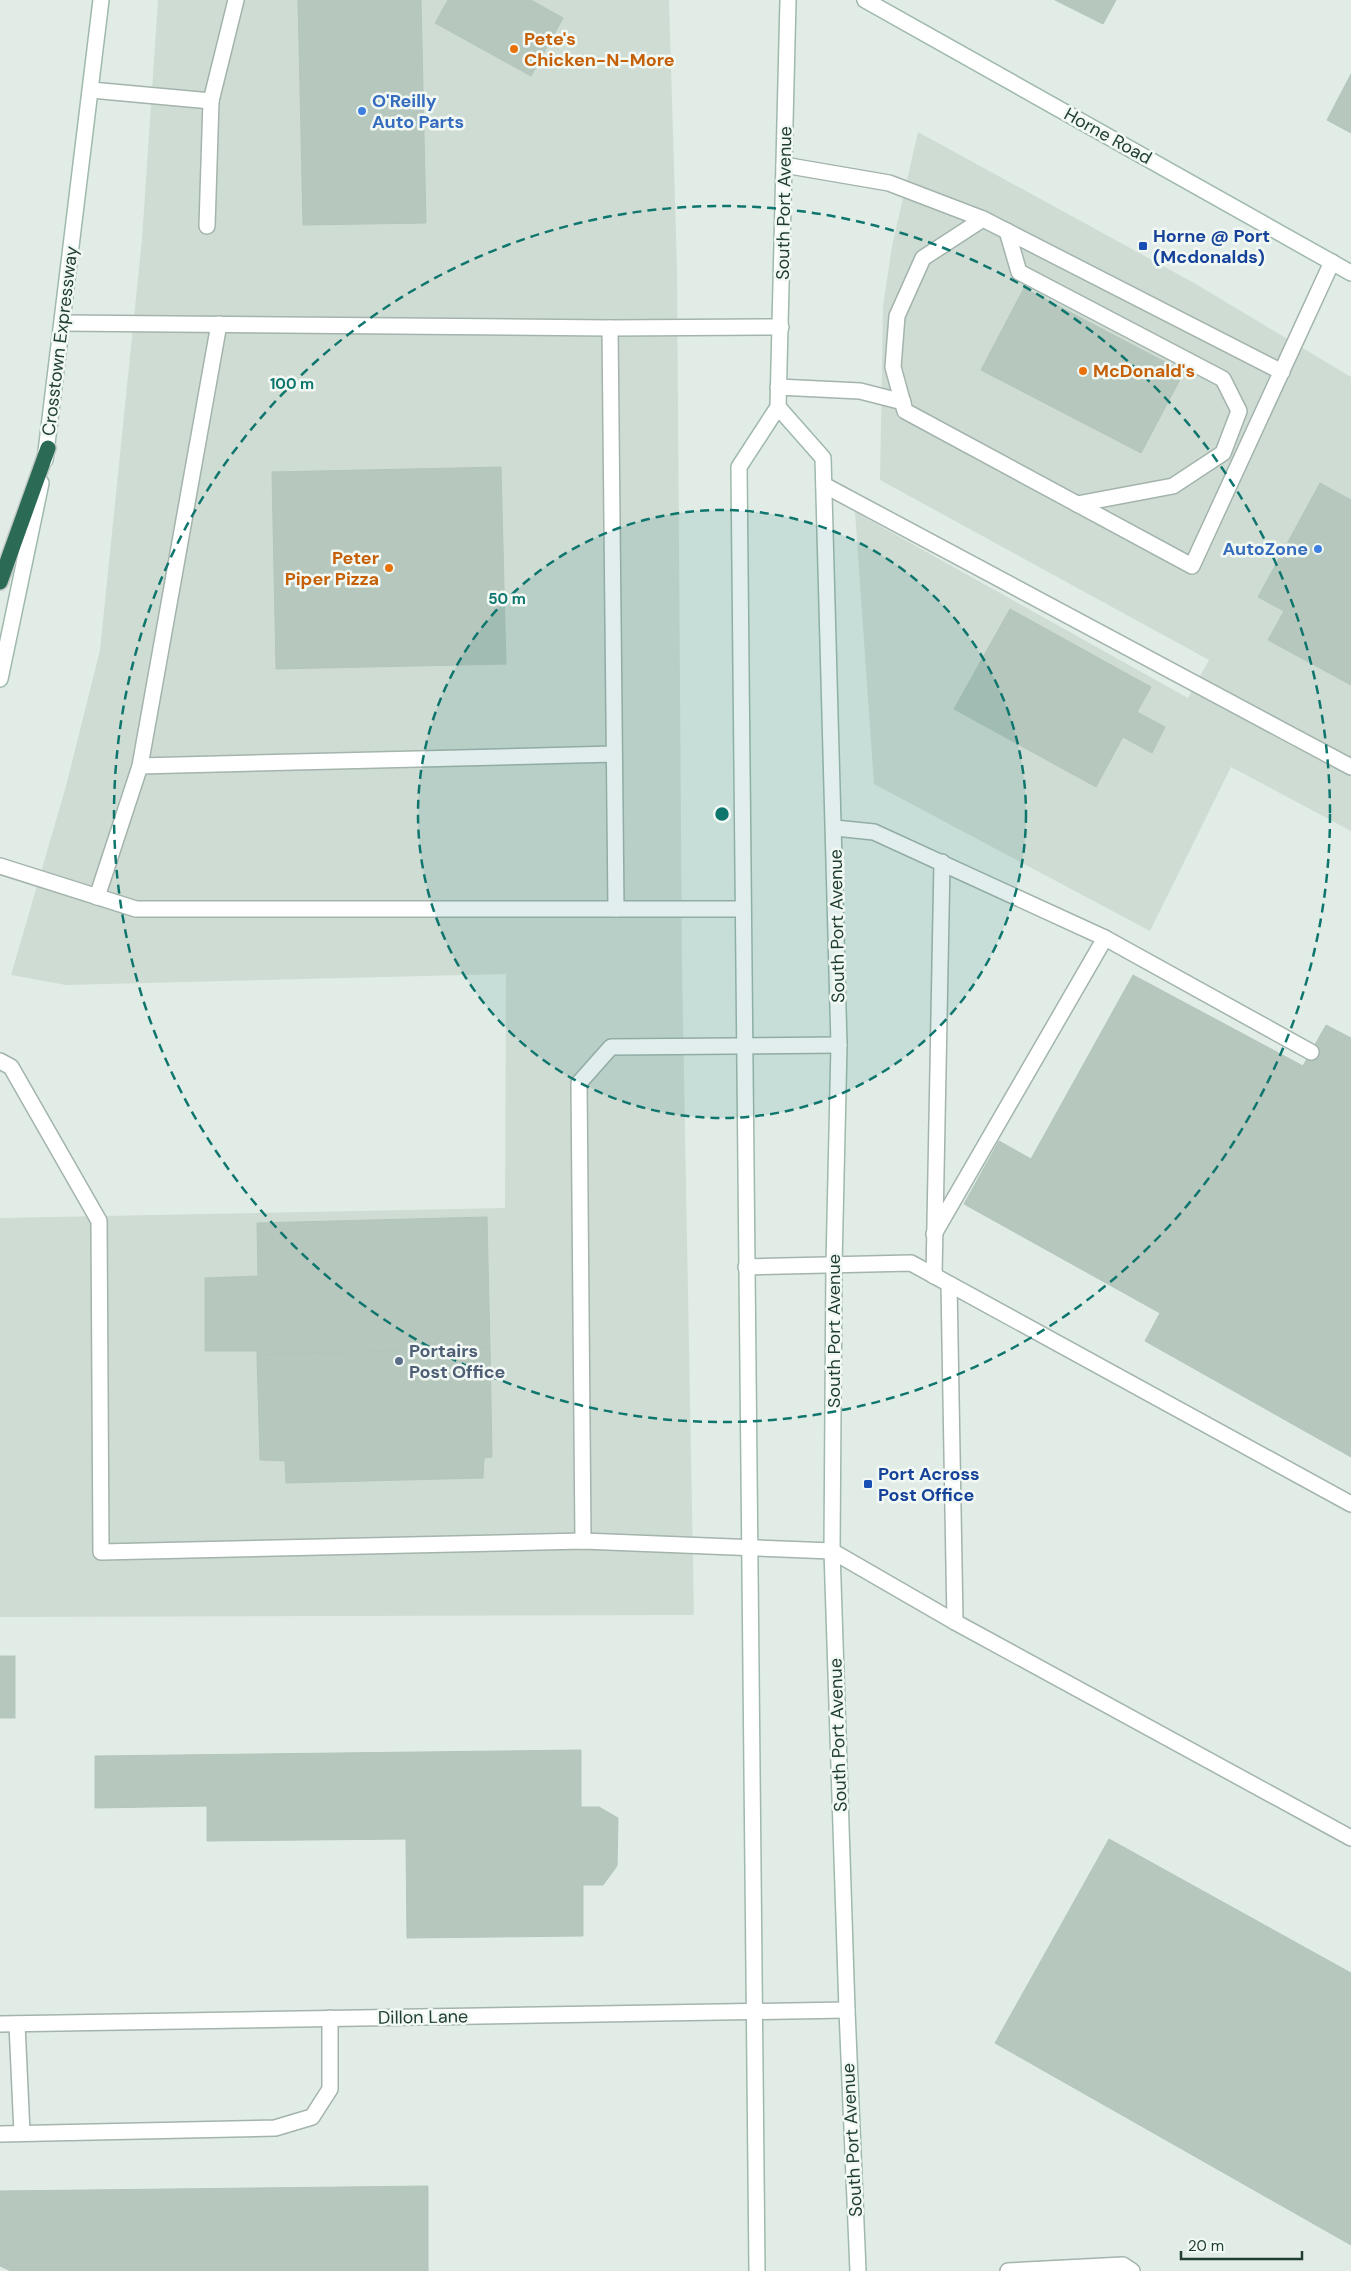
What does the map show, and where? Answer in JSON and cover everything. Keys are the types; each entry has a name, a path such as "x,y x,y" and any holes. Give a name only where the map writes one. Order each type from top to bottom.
{"highway":[{"path":"0,582 48,448"}],"main road":[{"name":"Crosstown Expressway","path":"0,679 48,448 101,0"},
{"path":"207,226 211,101 236,0"},
{"name":"South Port Avenue","path":"788,0 778,407 823,458 839,1045 834,1264 832,1551 846,2010 858,2271"},
{"name":"Horne Road","path":"865,0 1351,273"},
{"path":"90,90 211,101"},
{"path":"784,165 889,183 983,219 1282,372"},
{"path":"983,219 923,258 897,316 893,367 905,411 1192,566 1332,262"},
{"path":"1007,231 1019,272 1223,379 1239,411 1223,453 1173,486 1077,504"},
{"path":"62,323 610,328 781,327"},
{"path":"97,897 140,766 219,324"},
{"path":"610,328 616,909"},
{"path":"778,387 860,391 903,402"},
{"path":"757,2271 739,466 778,407"},
{"path":"824,485 1351,767"},
{"path":"140,766 614,754"},
{"path":"834,828 874,832 1106,938 1310,1052"},
{"path":"934,1276 942,862"},
{"path":"0,866 136,909 743,909"},
{"path":"934,1234 1106,938"},
{"path":"583,1541 578,1083 612,1047 839,1045"},
{"path":"0,1061 11,1067 99,1221 101,1552 583,1541 832,1551 898,1591 1351,1838"},
{"path":"746,1267 911,1263 1351,1504"},
{"path":"949,1284 955,1622"},
{"name":"Dillon Lane","path":"0,2024 846,2010"},
{"path":"0,2134 275,2128 312,2117 330,2088 330,2018"},
{"path":"17,2024 22,2133"},
{"path":"1008,2271 1124,2265 1132,2271"}],"shaded area":[{"path":"158,0 669,0 677,267 682,969 694,1615 0,1617 0,1218 505,1208 506,974 66,985 11,975 66,786 100,650 142,239"},
{"path":"918,132 1194,283 1351,377 1351,831 1231,767 1150,931 874,784 855,512 1188,698 1209,660 880,480 883,306 892,246"}],"building":[{"name":"O'Reilly Auto Parts","path":"298,0 421,0 426,223 303,225"},
{"name":"Pete's Chicken-N-More","path":"448,0 531,0 563,18 531,76 435,23"},
{"path":"1055,0 1116,0 1103,24"},
{"path":"1351,74 1351,133 1327,120"},
{"name":"McDonald's","path":"1024,288 1184,372 1141,453 981,370"},
{"name":"Peter Piper Pizza","path":"501,467 506,664 276,669 272,472"},
{"name":"AutoZone","path":"1320,483 1351,500 1351,685 1268,640 1284,611 1258,597"},
{"path":"1010,609 1151,687 1137,712 1165,727 1152,753 1123,737 1096,787 954,709"},
{"path":"1133,975 1303,1066 1326,1025 1351,1038 1351,1457 1145,1341 1160,1313 964,1204 999,1141 1031,1159"},
{"path":"487,1217 490,1348 257,1355 257,1351 205,1351 205,1278 258,1276 257,1223"},
{"path":"490,1348 492,1457 484,1458 483,1478 286,1483 285,1461 260,1460 257,1355"},
{"path":"0,1656 15,1656 15,1718 0,1718"},
{"path":"581,1750 581,1807 599,1807 618,1818 617,1866 603,1885 583,1885 583,1936 407,1938 406,1839 207,1841 207,1806 95,1808 95,1756"},
{"path":"1109,1839 1351,1973 1351,2245 995,2043"},
{"path":"428,2186 428,2271 11,2271 0,2266 0,2191"}],"place":[{"name":"Pete's Chicken-N-More","path":"514,49"},
{"name":"O'Reilly Auto Parts","path":"362,111"},
{"name":"Horne @ Port (Mcdonalds)","path":"1143,246"},
{"name":"McDonald's","path":"1083,371"},
{"name":"AutoZone","path":"1318,549"},
{"name":"Peter Piper Pizza","path":"389,568"},
{"name":"Portairs Post Office","path":"399,1361"},
{"name":"Port Across Post Office","path":"868,1484"}]}
